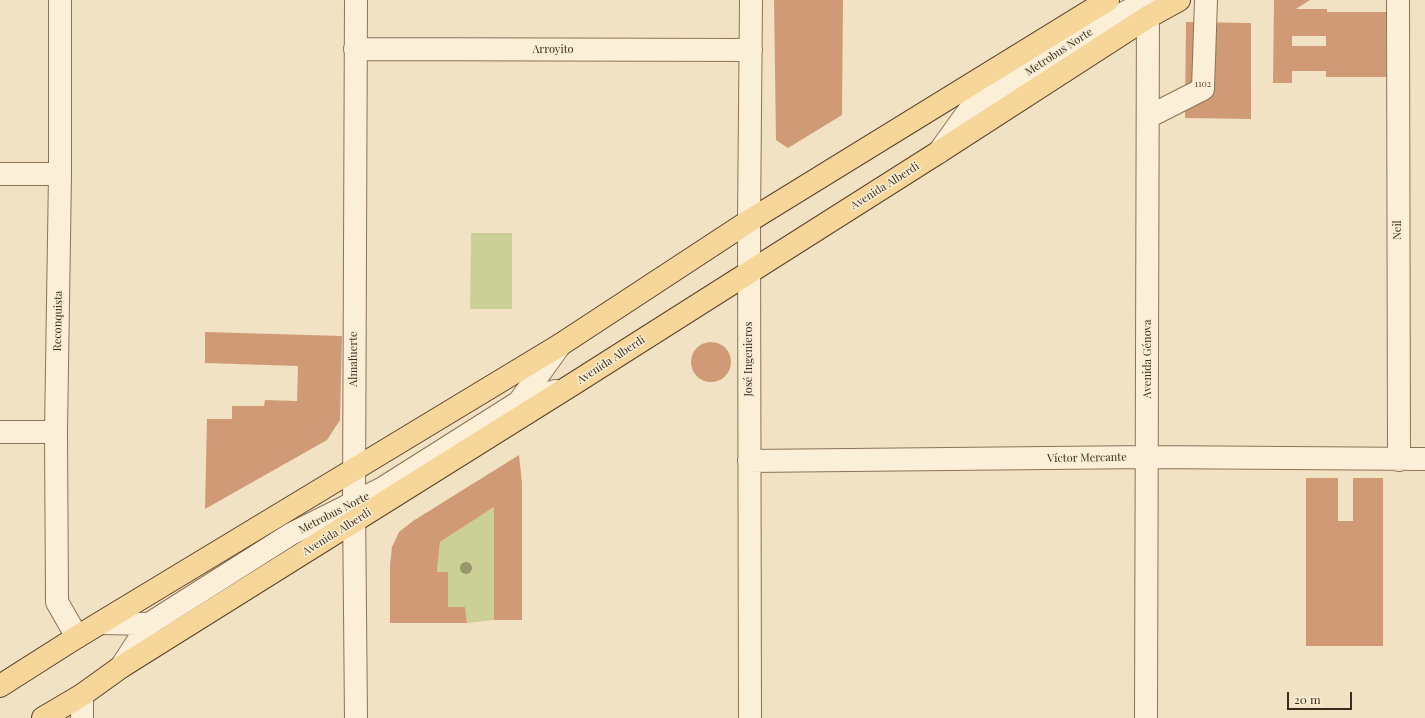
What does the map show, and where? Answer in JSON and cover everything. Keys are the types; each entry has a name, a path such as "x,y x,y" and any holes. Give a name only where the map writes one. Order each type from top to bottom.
{"main road":[{"path":"0,686 77,637 560,345 749,221 1108,0"},
{"name":"Avenida Alberdi","path":"43,718 82,695 121,667 354,512 570,386 940,152 1149,5 1179,0"}],"street":[{"name":"Reconquista","path":"60,0 60,174 56,432 57,602 77,637"},
{"name":"Almafuerte","path":"356,0 354,470 356,718"},
{"name":"José Ingenieros","path":"750,718 749,221 751,0"},
{"path":"1148,117 1203,89 1206,0"},
{"name":"Neil","path":"1398,0 1399,460"},
{"name":"Metrobus Norte","path":"940,152 970,109 1109,20 1149,5"},
{"name":"Avenida Génova","path":"1146,718 1149,5"},
{"name":"Arroyito","path":"355,49 751,50"},
{"name":"Metrobus Norte","path":"921,114 970,109"},
{"path":"0,174 60,174"},
{"name":"Metrobus Norte","path":"519,402 560,345"},
{"name":"Metrobus Norte","path":"121,667 148,624 291,534 354,512 383,488 519,402 570,386"},
{"path":"0,432 56,432"},
{"name":"Víctor Mercante","path":"749,461 1148,457 1425,460"},
{"path":"102,623 148,624"},
{"path":"82,695 82,718"}],"green space":[{"path":"471,233 512,233 512,309 470,309"},
{"path":"494,507 494,620 467,623 465,607 448,607 448,572 437,572 440,542"}],"building":[{"path":"774,0 843,0 842,115 788,148 776,140"},
{"path":"1274,0 1310,0 1296,9 1327,9 1327,12 1386,12 1386,77 1326,77 1326,71 1292,71 1292,83 1273,83","holes":["1292,36 1326,36 1326,46 1292,46"]},
{"path":"1186,22 1251,23 1251,119 1185,118"},
{"path":"205,332 342,336 340,420 327,440 205,509 207,419 232,419 232,406 264,406 265,400 297,401 298,366 205,363"},
{"path":"707,342 715,342 722,345 728,351 731,362 728,373 722,379 715,382 707,382 700,379 694,373 691,366 691,358 694,351 700,345"},
{"path":"519,455 522,483 522,620 494,620 494,507 440,542 437,572 448,572 448,607 465,607 467,623 390,623 390,565 392,547 399,532 413,521"},
{"path":"1306,478 1338,478 1338,521 1353,521 1353,478 1383,478 1383,646 1306,646"}]}
